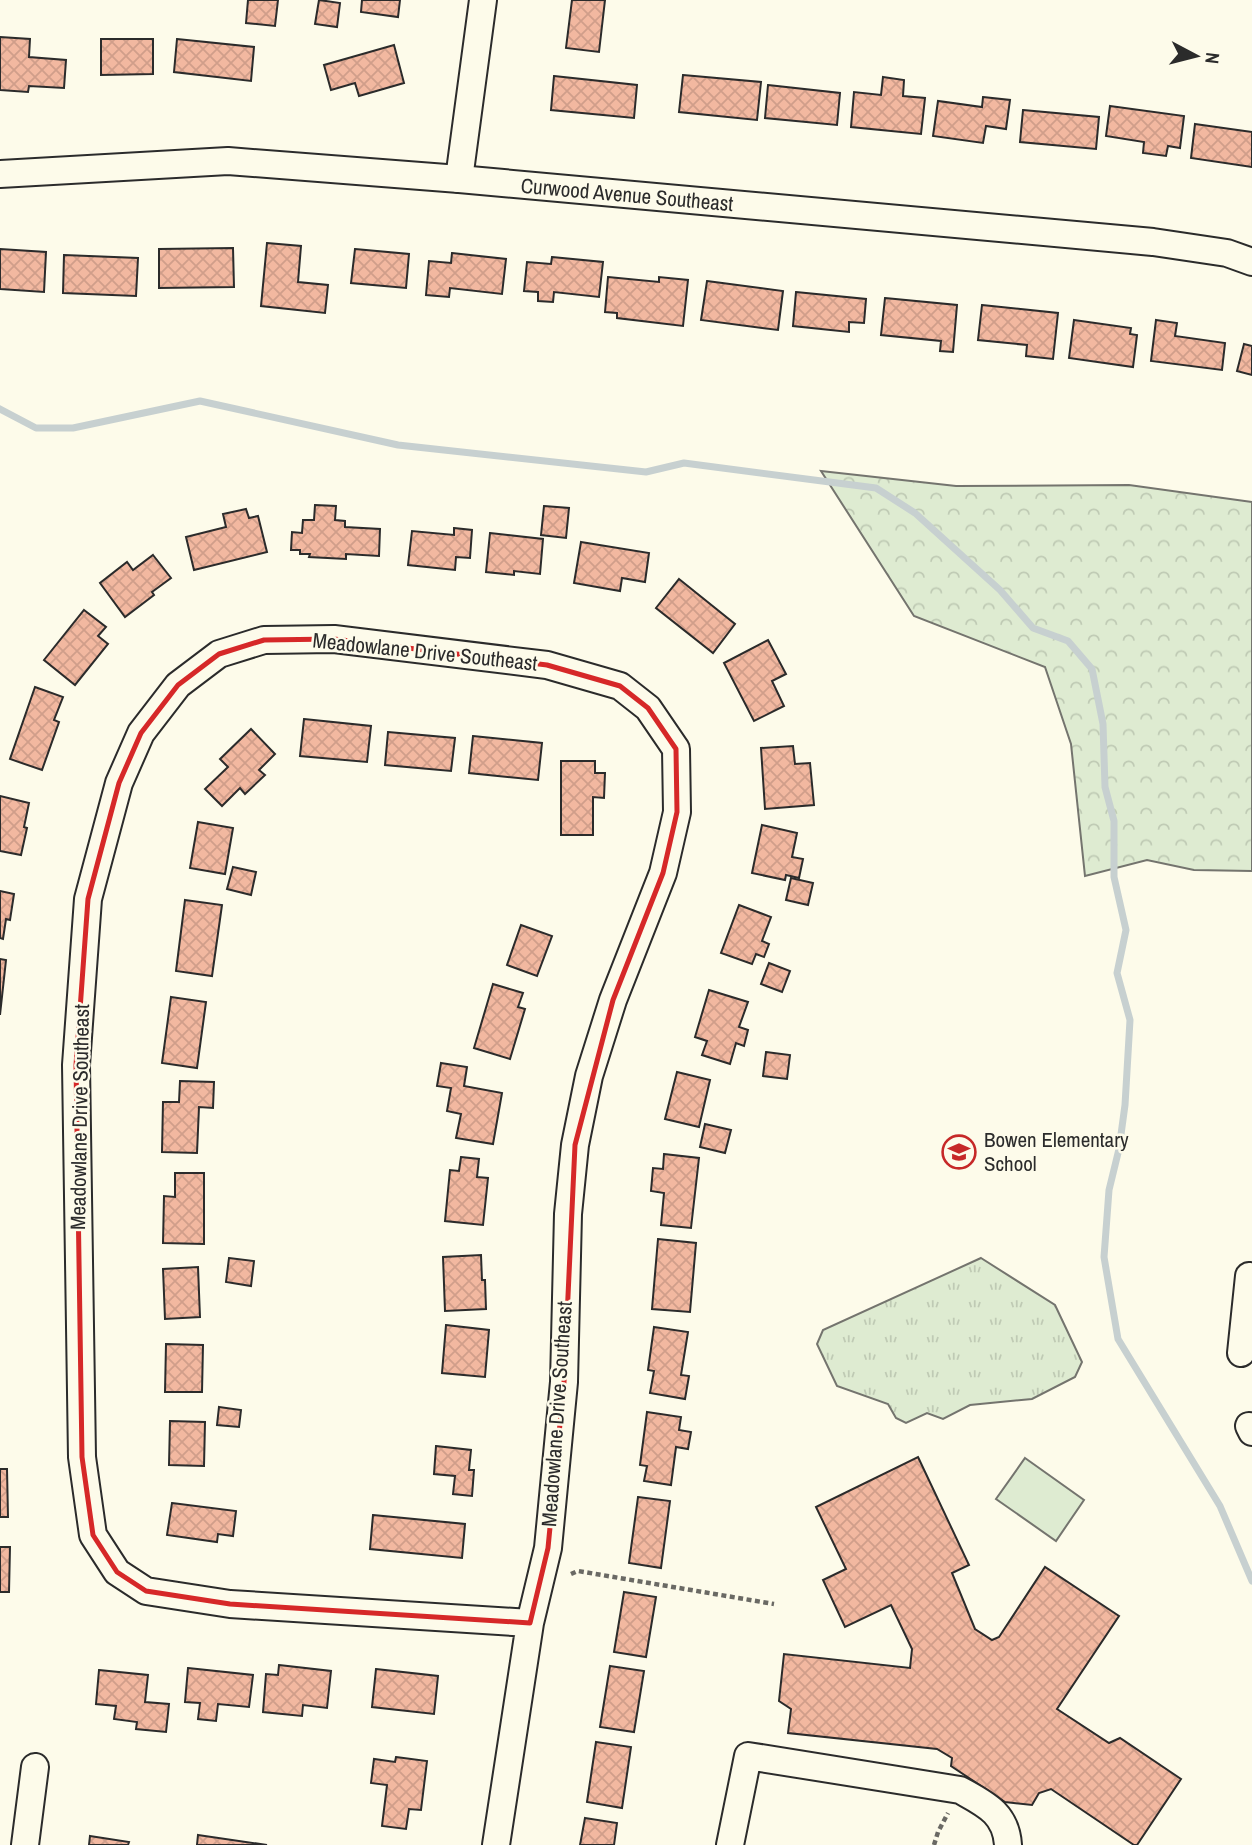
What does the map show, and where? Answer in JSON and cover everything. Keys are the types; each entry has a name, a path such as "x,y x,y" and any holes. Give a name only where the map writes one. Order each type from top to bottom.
{"street":[{"path":"459,179 483,0"},
{"name":"Curwood Avenue Southeast","path":"0,174 228,161 459,179 1153,242 1227,253 1252,261"},
{"name":"Meadowlane Drive Southeast","path":"496,1845 530,1623 548,1548 564,1382 568,1214 575,1145 589,1076 613,1000 663,873 677,812 676,749 648,708 620,687 547,665 334,639 264,640 219,654 208,662 178,685 141,733 119,783 88,899 76,1065 82,1457 93,1535 117,1572 146,1591 230,1604 530,1623"},
{"path":"1241,1353 1249,1276 1252,1277"},
{"path":"730,1845 748,1756 960,1790 989,1805 1007,1829 1008,1845"},
{"path":"25,1845 35,1767"}],"path":[{"path":"571,1574 578,1571 774,1604"},
{"path":"934,1845 937,1832 960,1790"}],"highlighted area":[{"path":"334,639 547,665 620,686 648,708 676,749 677,812 663,873 613,1000 575,1145 564,1382 548,1548 530,1623 230,1604 146,1591 117,1572 93,1535 82,1457 76,1065 88,899 119,783 141,733 178,685 219,654 264,640"}],"green space":[{"path":"821,471 956,486 1129,485 1252,502 1252,871 1194,870 1147,860 1085,876 1071,744 1045,667 914,616"},
{"path":"981,1258 1055,1305 1082,1362 1075,1377 1032,1399 970,1405 943,1419 927,1413 906,1423 896,1418 888,1404 837,1386 817,1344 823,1330"},
{"path":"1025,1458 1084,1500 1056,1541 996,1499"}],"building":[{"path":"248,0 278,0 275,26 246,23"},
{"path":"319,0 340,3 337,27 315,24"},
{"path":"362,0 400,0 398,17 361,12"},
{"path":"572,0 605,0 599,52 566,48"},
{"path":"0,37 30,39 29,57 66,60 64,88 29,86 28,92 0,90"},
{"path":"101,39 153,39 153,74 101,75"},
{"path":"177,39 254,47 251,81 174,72"},
{"path":"394,45 404,83 359,96 355,83 331,90 324,65"},
{"path":"683,75 761,82 757,120 679,112"},
{"path":"554,76 637,85 634,118 551,110"},
{"path":"883,77 904,80 903,96 925,98 921,134 851,127 854,92 881,95"},
{"path":"768,85 840,93 837,125 765,118"},
{"path":"983,97 1010,100 1006,129 986,126 983,143 933,136 938,101 982,107"},
{"path":"1110,106 1184,116 1180,148 1168,146 1166,156 1143,153 1144,142 1106,136"},
{"path":"1023,110 1099,117 1096,149 1020,142"},
{"path":"1195,124 1252,132 1252,167 1191,158"},
{"path":"267,243 301,246 298,282 328,285 325,313 261,306"},
{"path":"233,248 234,287 159,288 159,249"},
{"path":"0,249 46,252 44,292 0,289"},
{"path":"355,249 409,254 406,288 351,283"},
{"path":"452,253 506,259 502,294 450,288 449,297 426,295 429,261 451,263"},
{"path":"64,255 138,258 136,296 63,293"},
{"path":"552,257 603,262 599,297 554,292 553,302 538,301 538,292 524,291 527,262 551,264"},
{"path":"608,277 659,282 659,277 688,280 683,326 617,318 617,313 605,312"},
{"path":"707,281 783,291 778,330 701,320"},
{"path":"796,292 866,299 864,323 849,322 849,332 793,326"},
{"path":"885,298 957,305 953,352 940,351 941,341 881,335"},
{"path":"982,305 1058,313 1053,359 1026,356 1027,345 978,340"},
{"path":"1074,320 1131,328 1130,334 1137,335 1133,367 1069,358"},
{"path":"1156,320 1177,323 1175,336 1225,343 1222,370 1151,361"},
{"path":"1244,344 1252,346 1252,375 1237,371"},
{"path":"315,505 336,506 335,520 345,521 345,527 380,529 379,556 346,554 346,559 309,557 310,554 300,554 300,550 291,550 292,532 302,533 303,520 314,520"},
{"path":"544,506 569,508 566,538 541,535"},
{"path":"246,509 249,518 258,516 267,552 194,570 186,537 226,527 223,514"},
{"path":"454,528 472,530 470,558 456,557 455,570 408,565 412,531 454,535"},
{"path":"490,533 543,539 540,574 486,572"},
{"path":"581,542 649,553 645,582 622,578 620,591 574,583"},
{"path":"153,555 171,578 125,617 100,583 127,562 133,570"},
{"path":"679,579 735,624 713,653 656,608"},
{"path":"84,610 106,627 98,636 108,644 75,685 44,660"},
{"path":"768,640 786,674 772,681 784,706 754,721 724,663"},
{"path":"35,687 63,697 54,720 59,722 42,770 10,759"},
{"path":"304,719 371,726 367,762 300,756"},
{"path":"251,729 275,754 259,770 265,775 245,794 240,788 222,806 205,789 228,767 220,759"},
{"path":"388,732 455,738 451,771 385,765"},
{"path":"473,736 542,743 538,780 469,773"},
{"path":"793,746 795,764 810,763 814,805 765,809 761,748"},
{"path":"561,761 595,761 595,773 605,773 604,798 593,797 593,835 561,835"},
{"path":"0,796 29,803 21,855 0,851"},
{"path":"198,822 233,828 225,874 190,868"},
{"path":"762,825 797,833 792,857 803,859 799,878 786,875 785,880 752,873"},
{"path":"233,867 256,872 251,895 227,889"},
{"path":"791,878 813,883 808,905 786,900"},
{"path":"0,891 14,894 10,920 6,919 3,939 0,938"},
{"path":"185,900 222,905 212,976 176,971"},
{"path":"739,905 771,917 762,941 769,944 764,957 756,954 752,964 721,953"},
{"path":"521,925 552,936 537,976 507,965"},
{"path":"0,959 6,960 0,1015"},
{"path":"769,963 790,971 782,992 761,984"},
{"path":"493,984 523,993 518,1007 525,1009 510,1059 474,1048"},
{"path":"709,990 748,1002 739,1027 748,1030 744,1046 736,1043 730,1064 702,1055 707,1041 695,1037"},
{"path":"171,997 206,1002 197,1068 162,1063"},
{"path":"766,1052 790,1055 787,1079 763,1076"},
{"path":"441,1063 467,1067 464,1086 502,1093 493,1144 456,1138 461,1114 447,1111 451,1088 437,1086"},
{"path":"677,1072 710,1080 699,1127 665,1119"},
{"path":"180,1081 214,1082 213,1108 199,1107 197,1153 162,1152 163,1102 179,1102"},
{"path":"705,1124 731,1130 725,1153 700,1147"},
{"path":"664,1154 699,1158 691,1228 661,1225 664,1193 651,1191 653,1168 663,1169"},
{"path":"461,1157 479,1159 477,1177 488,1178 483,1225 445,1221 450,1170 459,1171"},
{"path":"175,1173 204,1173 204,1244 163,1243 164,1196 175,1197"},
{"path":"658,1239 696,1243 690,1312 652,1309"},
{"path":"481,1255 486,1309 445,1311 443,1257"},
{"path":"229,1258 254,1261 251,1286 226,1282"},
{"path":"198,1267 200,1317 165,1319 163,1269"},
{"path":"446,1325 489,1330 485,1377 442,1373"},
{"path":"654,1327 688,1332 681,1375 689,1376 685,1399 650,1393 654,1371 648,1370"},
{"path":"166,1344 203,1345 202,1392 165,1392"},
{"path":"219,1407 241,1410 239,1427 217,1425"},
{"path":"647,1412 681,1417 679,1430 691,1432 688,1449 676,1447 671,1485 644,1481 647,1466 640,1465"},
{"path":"170,1421 205,1422 204,1466 169,1465"},
{"path":"436,1446 471,1450 469,1470 474,1470 472,1496 453,1494 455,1476 434,1474"},
{"path":"918,1457 969,1565 952,1573 975,1629 992,1640 999,1637 1045,1567 1119,1616 1057,1709 1109,1743 1120,1738 1181,1779 1137,1845 1051,1789 1039,1793 1032,1805 1005,1802 951,1766 952,1758 937,1749 788,1733 791,1709 779,1701 784,1654 910,1668 912,1649 891,1605 845,1627 823,1580 846,1569 816,1507"},
{"path":"0,1469 7,1469 8,1517 0,1517"},
{"path":"638,1497 670,1501 661,1568 629,1563"},
{"path":"172,1503 236,1511 233,1536 218,1534 217,1542 167,1535"},
{"path":"373,1515 465,1524 462,1558 370,1549"},
{"path":"0,1547 10,1547 9,1592 0,1592"},
{"path":"624,1592 656,1597 646,1657 614,1652"},
{"path":"279,1665 331,1671 327,1708 303,1705 302,1716 263,1712 266,1674 278,1675"},
{"path":"610,1666 644,1671 634,1732 600,1727"},
{"path":"188,1668 253,1675 249,1707 218,1704 216,1721 198,1719 200,1703 185,1702"},
{"path":"376,1669 438,1676 434,1714 372,1707"},
{"path":"99,1670 148,1675 145,1702 169,1704 166,1732 136,1729 137,1722 114,1719 116,1706 96,1704"},
{"path":"596,1742 631,1747 622,1808 587,1802"},
{"path":"396,1757 427,1761 421,1810 409,1809 406,1829 382,1826 387,1785 371,1783 374,1759 395,1762"},
{"path":"585,1818 617,1823 614,1845 580,1845"},
{"path":"198,1835 267,1845 197,1845"},
{"path":"90,1836 129,1842 128,1845 89,1845"}],"waterway":[{"path":"0,409 36,428 73,428 200,401 398,445 646,472 684,463 876,488 915,513 1000,590 1033,628 1068,641 1092,669 1103,724 1105,787 1114,821 1114,877 1126,930 1117,973 1130,1020 1125,1105 1119,1149 1109,1190 1104,1257 1118,1339 1220,1506 1252,1581"}],"place":[{"name":"Bowen Elementary School","path":"959,1152"}]}
